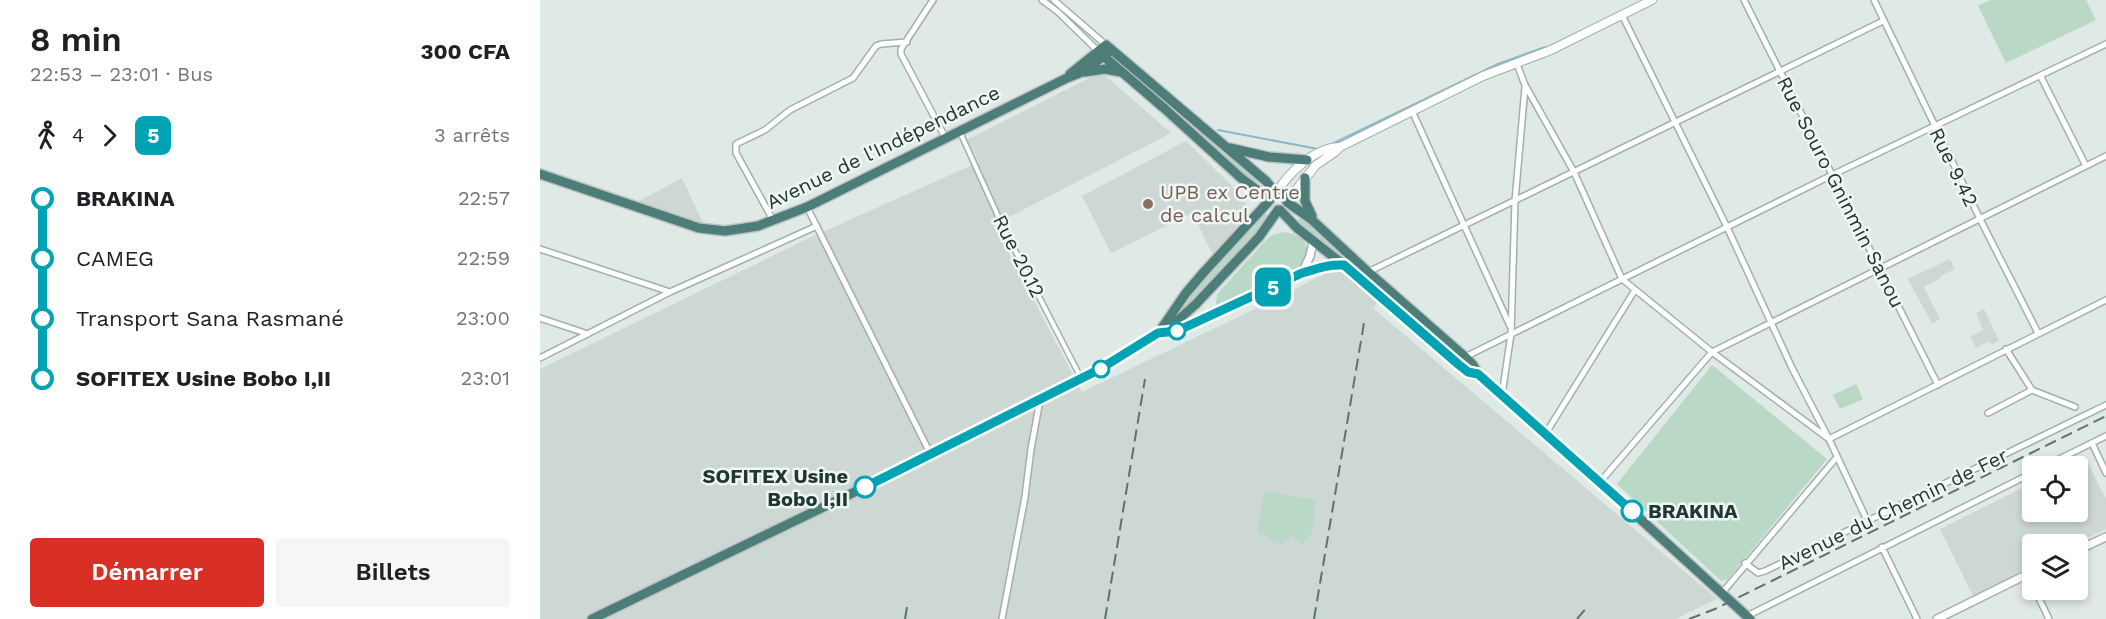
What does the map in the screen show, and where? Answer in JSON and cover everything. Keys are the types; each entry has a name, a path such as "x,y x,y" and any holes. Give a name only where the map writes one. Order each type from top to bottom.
{"highway":[{"path":"1082,72 1105,51"},
{"path":"1105,51 1124,73 1241,178 1273,196"},
{"path":"1105,51 1266,181 1273,196 1272,207 1279,210 1313,242 1344,265 1458,364 1468,372 1478,374"},
{"name":"Avenue de l'Indépendance","path":"1067,78 1105,51"},
{"path":"1082,72 1105,69 1124,73"},
{"name":"Avenue de l'Indépendance","path":"540,174 707,230 747,229 807,207 1082,72"},
{"path":"1225,146 1269,157 1307,160"},
{"path":"1305,178 1305,201 1310,214 1319,225"},
{"path":"1158,333 1198,279 1273,196 1284,194 1288,201 1319,225 1368,273 1473,365 1478,374 1749,618"},
{"path":"592,619 931,455 1100,369 1178,320 1196,304 1259,237 1279,210 1285,208 1288,201"}],"main road":[{"path":"1288,201 1316,165 1340,147 1490,74 1551,50 1652,0"},
{"path":"1273,196 1290,172 1332,147 1340,147"}],"street":[{"path":"933,0 901,48 901,54 946,139"},
{"path":"1042,0 1105,51"},
{"path":"1054,0 1105,51"},
{"name":"Rue Souro Gninmin Sanou","path":"1744,0 1938,385"},
{"name":"Rue 9.42","path":"1874,0 1934,127 2038,333"},
{"path":"1622,15 1727,227 1865,516"},
{"path":"1368,273 1883,21"},
{"path":"773,220 736,153 736,144 765,130 790,110 853,78 876,46 907,42"},
{"path":"1464,357 1511,331 2106,44"},
{"path":"1517,64 1525,86 1575,172 1622,279 1712,352 1829,439"},
{"path":"2041,77 2086,166"},
{"path":"1502,395 1511,331 1515,201 1525,86"},
{"path":"1412,111 1465,224 1511,331"},
{"name":"Rue 20.12","path":"960,132 1003,227 1081,378"},
{"path":"1600,482 1712,352 2106,156"},
{"path":"807,207 931,455"},
{"path":"540,358 670,292 817,226"},
{"path":"1302,273 1310,256 1313,242"},
{"path":"540,249 670,292"},
{"path":"1158,333 1177,331 1302,273 1320,267 1344,265"},
{"path":"1546,434 1635,290"},
{"path":"1829,439 2106,300"},
{"path":"540,318 588,334"},
{"path":"2006,349 2032,390 2075,407"},
{"path":"1988,413 2032,390"},
{"path":"1002,619 1025,497 1040,399"},
{"name":"Avenue du Chemin de Fer","path":"1745,564 1758,573 1765,571 2106,405"},
{"path":"2065,456 2106,436"},
{"path":"2092,443 2106,473"},
{"path":"1722,594 1837,457"},
{"name":"Avenue du Chemin de Fer","path":"1749,618 2022,478"},
{"path":"2088,545 2106,537"},
{"path":"1882,548 1917,619"},
{"path":"1937,619 2022,577"},
{"path":"2040,600 2049,619"}],"shaded area":[{"path":"1101,72 1171,133 994,225 1082,392 1331,270 1344,272 1378,298 1374,309 1717,599 1675,619 540,619 540,369 807,239 979,162 967,140"},
{"name":"UPB ex Centre de calcul","path":"1186,141 1230,184 1247,205 1245,216 1214,257 1192,213 1111,253 1082,196"},
{"path":"682,178 707,232 628,207"},
{"path":"1950,259 1955,269 1924,287 1940,319 1932,324 1908,279"},
{"path":"1984,309 1999,341 1991,345 1989,341 1976,348 1970,337 1983,330 1976,313"},
{"path":"2088,463 2106,499 2106,529 2088,538 2088,534 2022,534 2022,571 1973,596 1940,529 2022,488 2022,522 2088,522"}],"green space":[{"path":"1990,0 2086,0 2096,20 2006,63 1978,6"},
{"path":"1112,55 1258,180 1257,183 1251,184 1192,126 1111,57"},
{"path":"1263,212 1269,217 1269,221 1202,295 1184,308 1187,300 1206,275"},
{"path":"1303,216 1452,351 1297,223"},
{"path":"1283,232 1298,237 1306,245 1306,257 1297,270 1224,306 1220,307 1216,304 1217,295 1265,241 1272,235"},
{"path":"1712,365 1827,459 1728,579 1721,581 1617,484"},
{"path":"1856,384 1863,399 1840,409 1833,395"},
{"path":"1264,491 1316,500 1312,532 1302,546 1292,535 1281,546 1278,542 1276,544 1267,536 1258,533"}],"waterway":[{"path":"1332,144 1498,64 1545,47"},
{"path":"1218,130 1318,149"}],"railway":[{"path":"1314,619 1364,323"},
{"path":"1105,619 1145,379"},
{"path":"1689,619 1715,609 2106,416"},
{"path":"905,619 907,607"},
{"path":"1577,619 1587,607"}],"bus line":[{"name":"5","path":"865,487 1100,369 1158,333 1177,331 1302,273 1320,267 1344,265 1458,364 1468,372 1478,374 1632,511"}],"place":[{"name":"UPB ex Centre de calcul","path":"1148,204"},
{"name":"SOFITEX Usine Bobo I,II","path":"865,487"},
{"name":"BRAKINA","path":"1632,511"}]}
